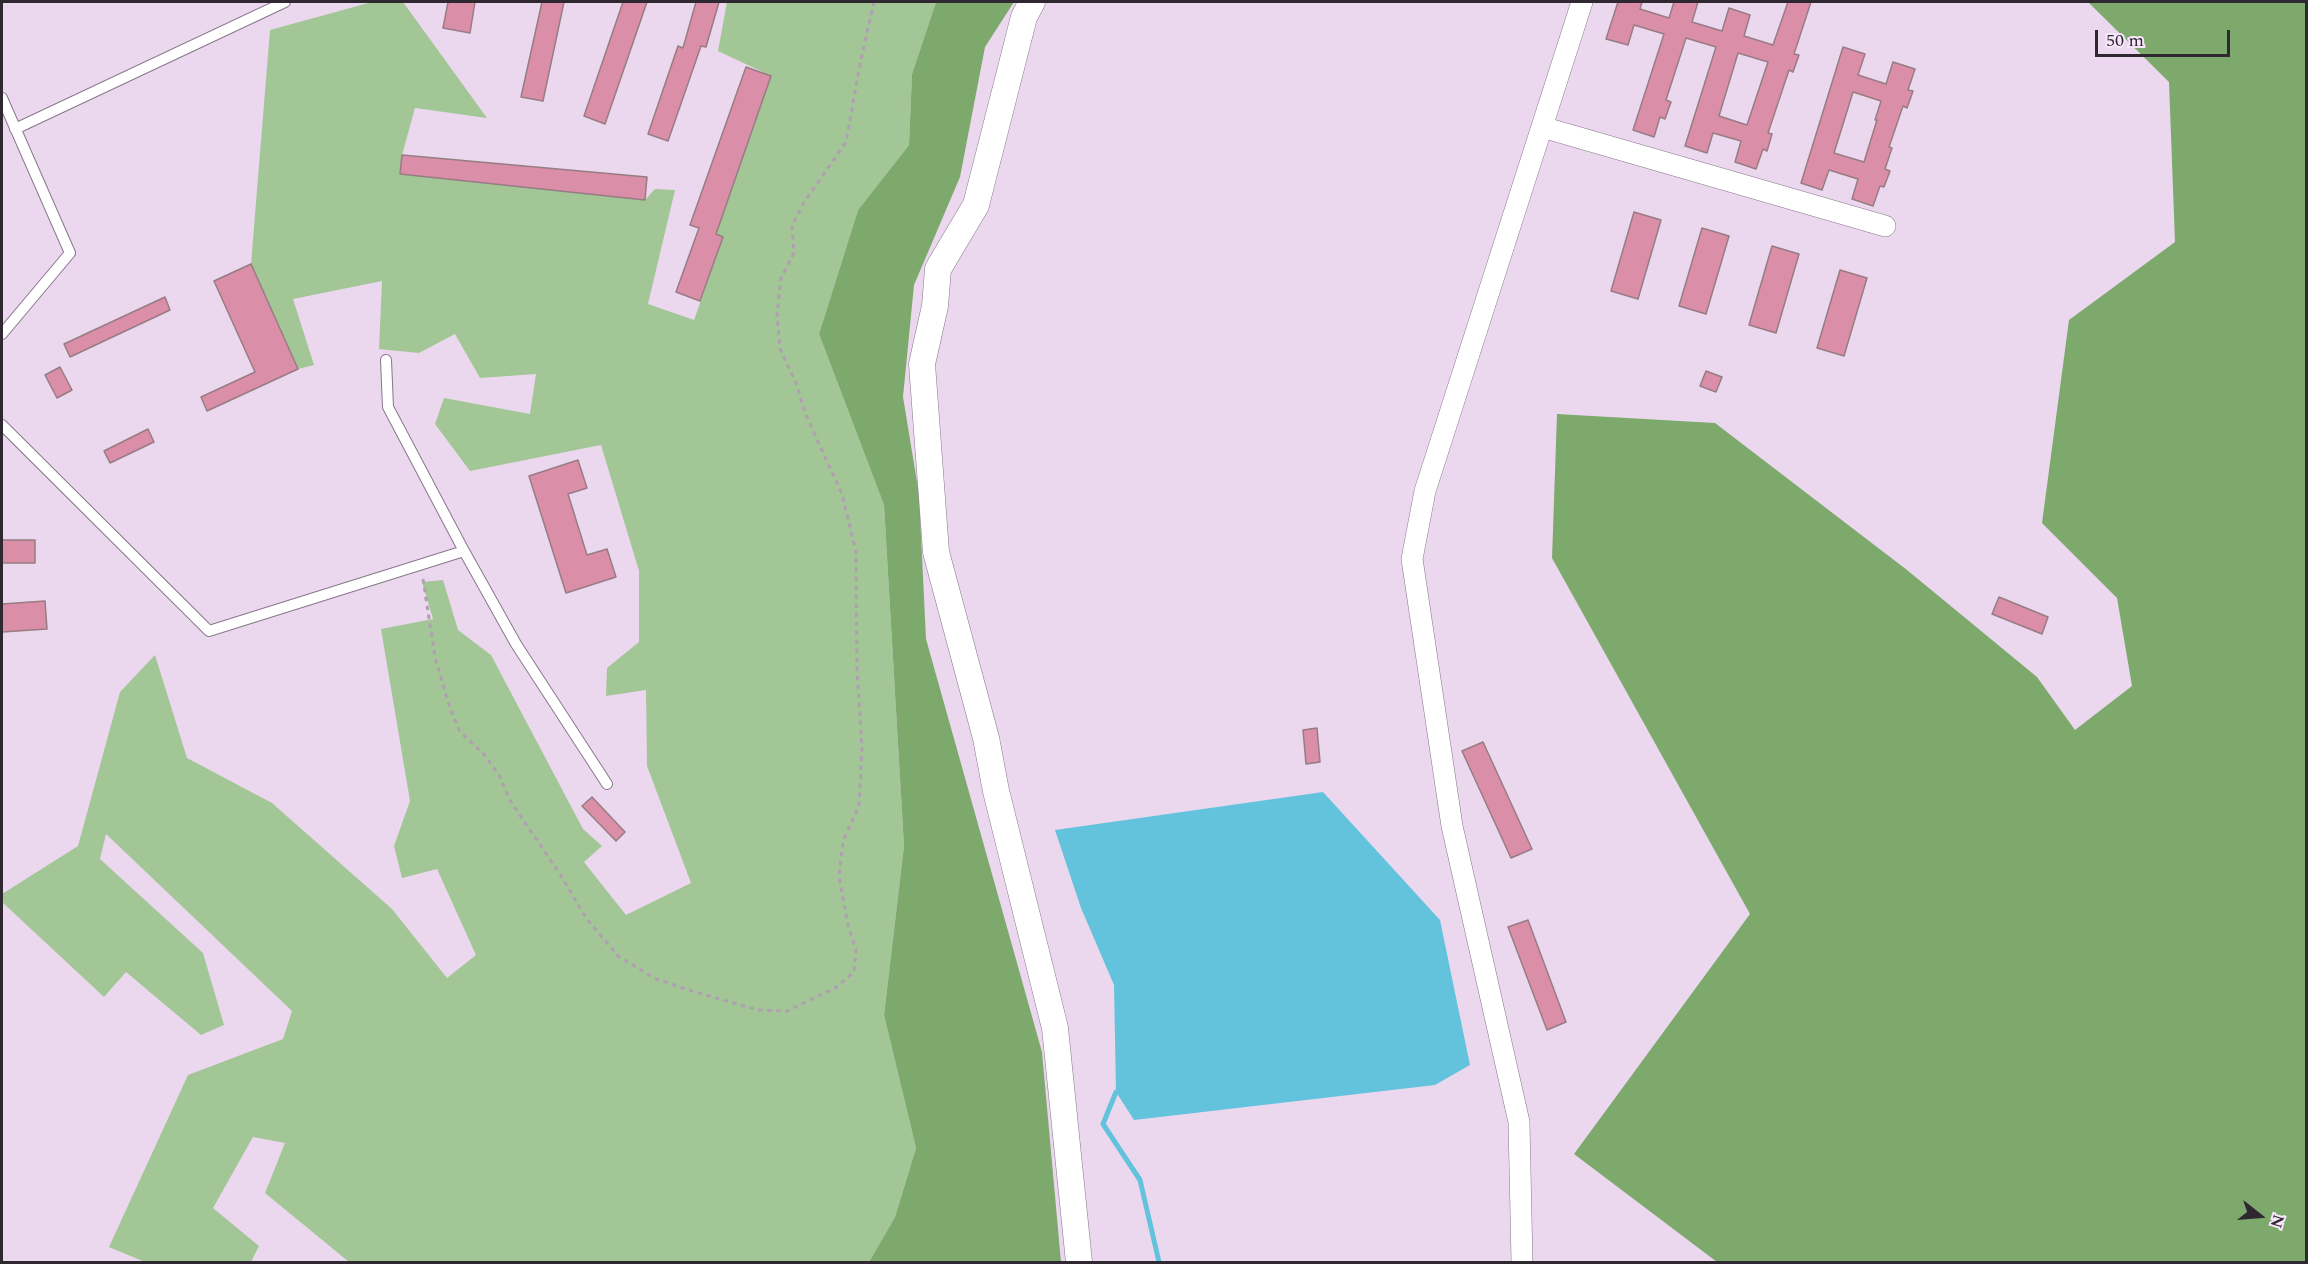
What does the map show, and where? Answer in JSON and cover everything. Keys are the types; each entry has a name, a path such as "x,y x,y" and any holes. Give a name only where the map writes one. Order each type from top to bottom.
{"street":[{"path":"1032,2 1024,17 976,205 938,269 935,306 922,364 936,552 986,738 996,791 1055,1028 1079,1263"},
{"path":"1522,1263 1519,1122 1452,826 1412,560 1425,491 1582,2"},
{"path":"1542,127 1885,226"}],"lane":[{"path":"9,124 285,2"},
{"path":"2,98 9,124 70,253 2,334"},
{"path":"386,360 388,407 464,552 516,644 608,784"},
{"path":"2,425 209,631 464,552"}],"path":[{"path":"421,565 435,657 460,732 483,753 499,776 511,802 560,874 586,918 618,956 656,978 758,1010 787,1011 835,988 854,972 856,950 848,925 839,877 843,841 860,806 861,748 856,645 858,595 856,552 842,494 805,413 796,383 780,349 777,316 781,278 794,253 792,226 803,204 846,142 874,2"}],"green space":[{"path":"372,2 403,2 487,118 415,108 402,155 400,174 645,200 655,189 675,190 648,304 694,320 723,237 716,234 771,76 718,51 727,2 936,2 912,74 909,145 858,210 819,334 884,505 904,846 884,1015 916,1148 895,1217 869,1262 349,1262 265,1193 285,1143 253,1137 213,1208 259,1246 251,1262 145,1262 109,1247 188,1075 283,1039 292,1011 106,834 100,859 203,953 224,1025 201,1035 126,972 104,997 2,902 2,894 78,846 120,692 155,655 187,758 272,803 392,909 447,978 476,955 437,869 402,878 394,846 410,801 381,629 433,619 422,582 443,580 458,630 491,655 583,829 602,846 584,862 626,915 691,883 647,766 646,690 606,696 607,668 639,642 639,571 601,445 470,471 435,424 444,398 530,414 536,374 480,378 455,334 419,353 379,349 382,281 293,299 314,365 298,369 251,264 270,30"},
{"path":"936,2 1014,2 985,47 960,177 914,285 903,397 919,494 926,639 1042,1052 1061,1262 869,1262 895,1217 916,1148 884,1015 904,846 884,505 819,334 858,210 909,145 912,74"},
{"path":"2088,2 2306,2 2306,1262 1717,1262 1574,1154 1750,914 1552,558 1557,414 1715,423 1907,570 2037,677 2075,730 2132,686 2117,598 2042,523 2069,320 2175,242 2169,82"}],"water":[{"path":"1323,792 1440,920 1470,1065 1435,1085 1134,1120 1116,1092 1114,985 1081,908 1055,830"}],"building":[{"path":"448,2 475,2 470,33 443,28"},
{"path":"542,2 564,2 543,101 521,97"},
{"path":"623,2 647,2 605,124 584,116"},
{"path":"696,2 719,2 706,47 701,46 668,141 648,134 678,46 683,48"},
{"path":"1618,2 1642,2 1640,9 1669,18 1674,2 1698,2 1692,22 1722,31 1729,8 1750,15 1744,36 1773,45 1788,2 1811,2 1794,54 1799,55 1793,72 1789,70 1768,133 1772,134 1767,151 1763,149 1756,169 1735,162 1741,141 1713,133 1707,153 1685,146 1716,47 1686,38 1666,100 1671,102 1665,119 1660,117 1654,137 1633,130 1664,34 1634,25 1628,45 1606,39","holes":["1738,53 1768,62 1747,125 1719,116"]},
{"path":"1843,47 1865,54 1858,75 1886,84 1893,62 1915,69 1908,90 1913,91 1907,108 1903,106 1889,147 1892,148 1885,169 1890,171 1884,187 1880,186 1873,206 1852,199 1858,179 1829,170 1822,190 1801,183","holes":["1853,92 1881,101 1864,162 1834,153"]},
{"path":"746,67 771,76 716,234 723,237 700,301 676,292 699,228 690,225"},
{"path":"402,155 647,177 645,200 400,174"},
{"path":"1634,212 1661,220 1638,299 1611,291"},
{"path":"1702,228 1729,236 1706,314 1679,306"},
{"path":"1772,246 1799,254 1776,333 1749,325"},
{"path":"251,264 298,369 207,411 201,397 255,372 214,281"},
{"path":"1840,270 1867,278 1844,356 1817,348"},
{"path":"165,297 170,310 70,357 64,344"},
{"path":"60,367 72,390 57,398 45,375"},
{"path":"1706,371 1722,377 1716,392 1700,386"},
{"path":"148,429 154,442 110,463 104,451"},
{"path":"578,460 587,488 568,494 587,555 607,549 616,577 566,593 529,476"},
{"path":"2,540 35,540 35,563 2,563"},
{"path":"1999,597 2048,617 2042,634 1992,614"},
{"path":"45,601 47,629 2,632 2,604"},
{"path":"1317,728 1320,762 1306,764 1303,730"},
{"path":"1483,742 1532,849 1511,858 1462,751"},
{"path":"592,797 625,832 616,841 582,806"},
{"path":"1528,920 1566,1022 1547,1030 1508,927"}],"waterway":[{"path":"1116,1092 1103,1124 1140,1180 1159,1262"}]}
